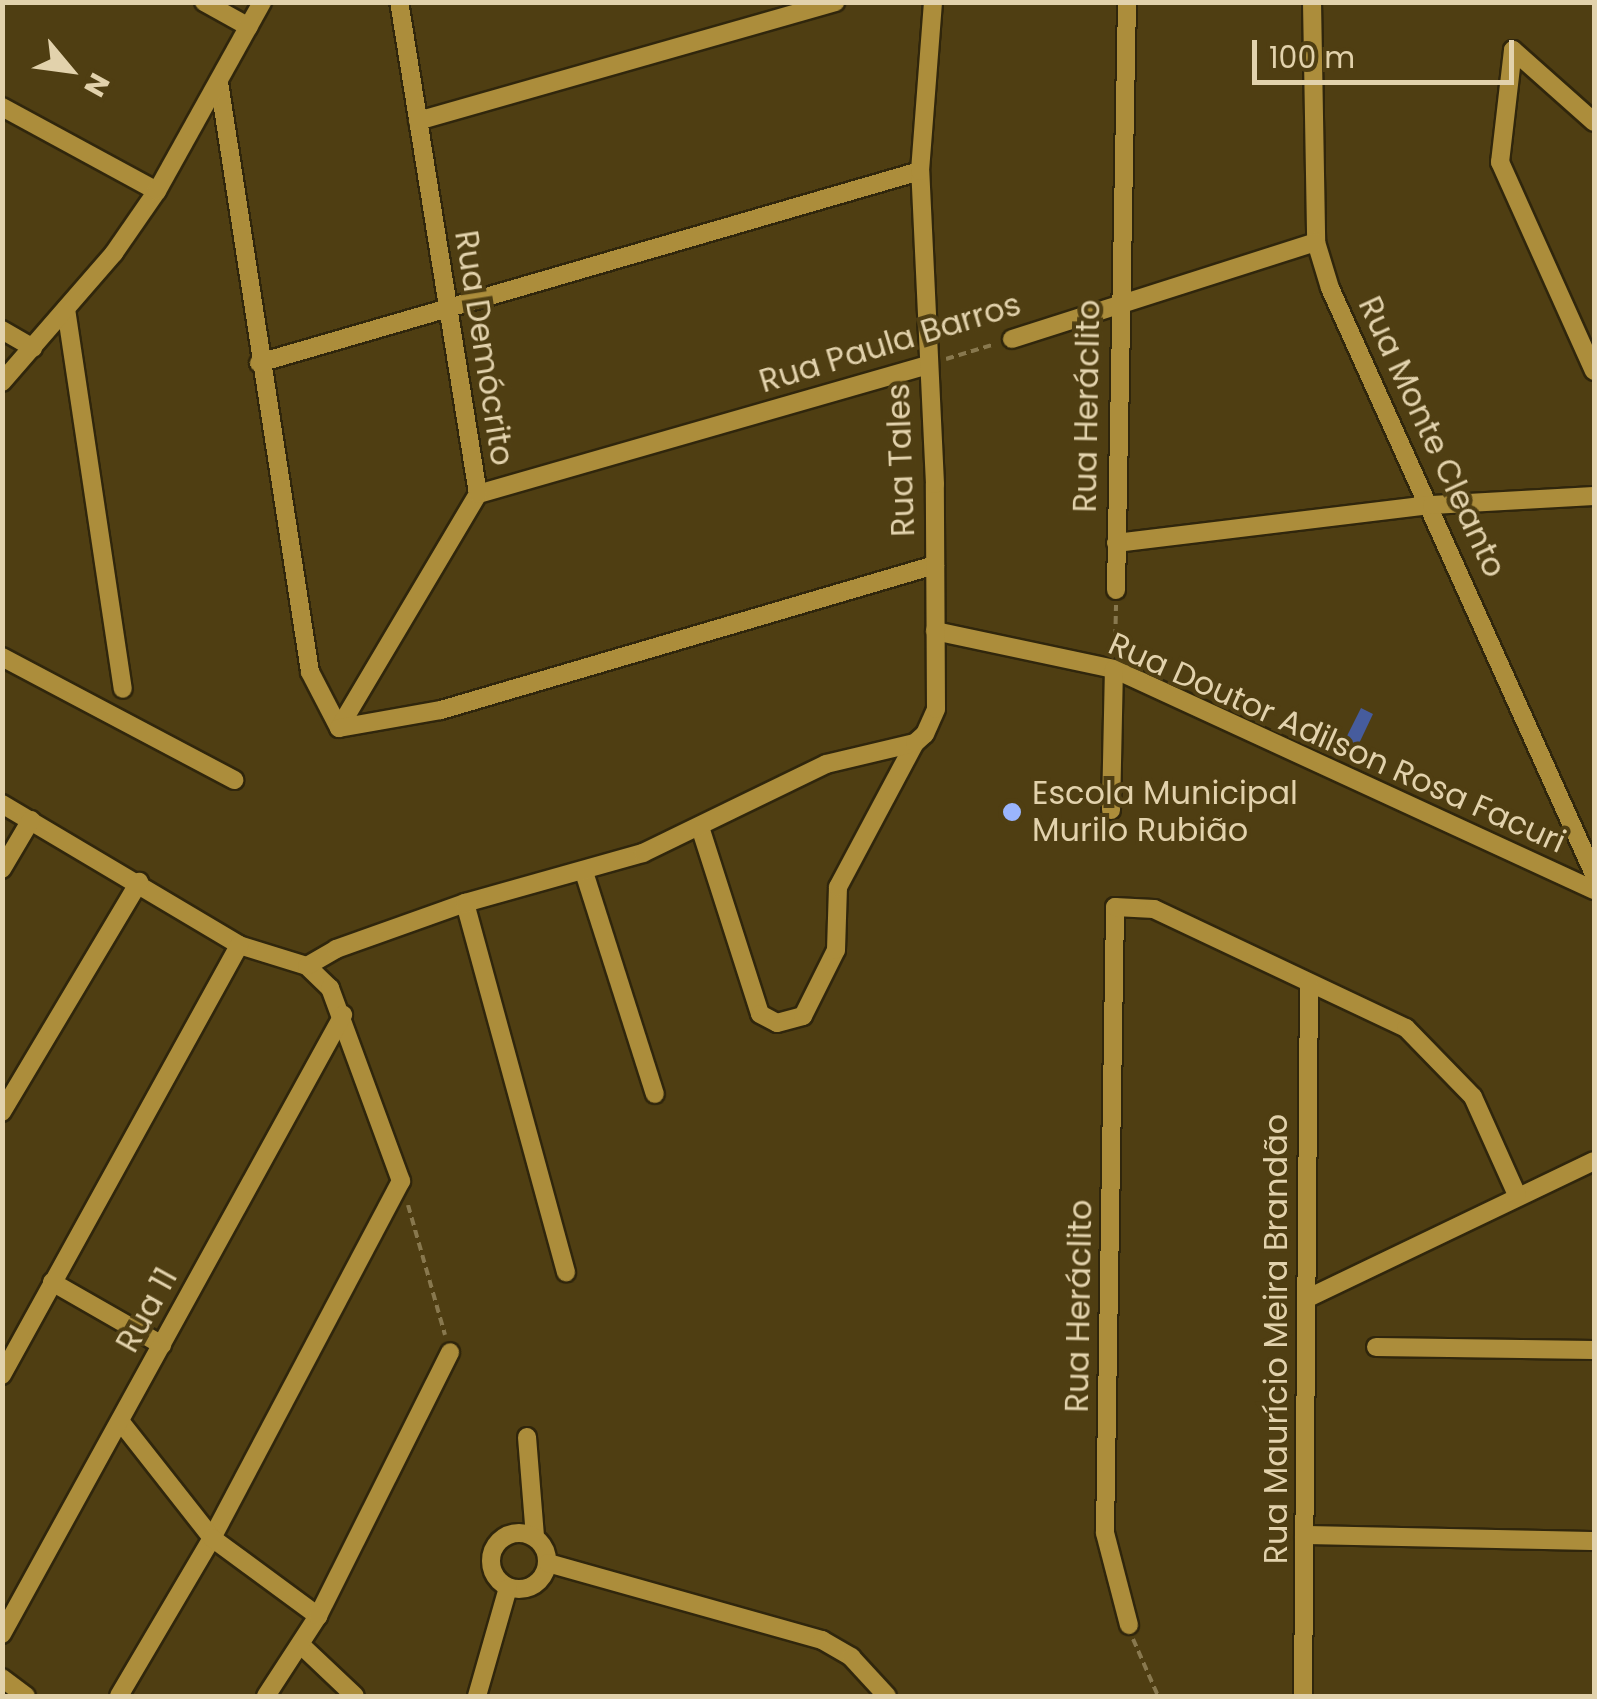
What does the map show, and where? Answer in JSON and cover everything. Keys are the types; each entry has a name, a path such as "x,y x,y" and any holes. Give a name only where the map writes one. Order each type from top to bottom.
{"street":[{"path":"204,2 249,27"},
{"path":"2,382 66,309 157,191 262,2"},
{"name":"Rua Demócrito","path":"339,728 478,494 398,2"},
{"path":"418,121 835,2"},
{"name":"Rua Tales","path":"700,827 760,1014 777,1023 803,1016 816,1000 836,950 838,887 936,709 935,565 920,171 934,2"},
{"name":"Rua Heráclito","path":"1116,590 1126,2"},
{"name":"Rua Monte Cleanto","path":"1312,2 1316,242 1330,288 1432,504 1594,874"},
{"path":"1594,122 1513,50 1500,162 1594,370"},
{"path":"219,82 259,363 310,672 339,728 441,710 935,565"},
{"path":"2,107 157,191"},
{"path":"259,363 446,313 920,171"},
{"name":"Rua Paula Barros","path":"1012,339 1316,242"},
{"path":"66,309 123,690"},
{"path":"2,330 33,348"},
{"name":"Rua Paula Barros","path":"478,494 928,365"},
{"path":"1116,543 1432,504 1594,496"},
{"name":"Rua Doutor Adilson Rosa Facuri","path":"935,631 1114,669 1594,890"},
{"path":"2,657 234,780"},
{"path":"1111,810 1114,669"},
{"path":"307,966 336,948 465,902 584,872 700,827 826,764 920,738"},
{"path":"2,804 139,882 239,945 307,966 330,988 343,1015 401,1181 212,1538 119,1696"},
{"path":"2,869 31,820"},
{"path":"584,872 656,1094"},
{"path":"2,1112 139,882"},
{"path":"465,902 566,1272"},
{"name":"Rua Heráclito","path":"1128,1625 1105,1534 1114,907 1154,910 1309,983"},
{"path":"2,1375 239,945"},
{"path":"1309,983 1406,1028 1436,1057 1473,1097 1517,1195"},
{"name":"Rua Maurício Meira Brandão","path":"1303,1696 1309,983"},
{"name":"Rua 11","path":"2,1634 343,1015"},
{"path":"1306,1299 1594,1161"},
{"path":"52,1282 162,1345"},
{"path":"1376,1347 1594,1350"},
{"path":"266,1696 318,1616 450,1352"},
{"path":"120,1422 212,1538 318,1616"},
{"path":"527,1437 535,1536 548,1564 822,1640 852,1657 887,1696"},
{"path":"1304,1535 1594,1541"},
{"path":"508,1588 491,1563 494,1548 505,1536 535,1536"},
{"path":"508,1588 534,1586 548,1564"},
{"path":"477,1696 508,1588"},
{"path":"302,1645 355,1696"},
{"path":"2,1678 26,1696"}],"path":[{"name":"Rua Paula Barros","path":"928,365 1012,339"},
{"path":"1114,669 1116,590"},
{"path":"401,1181 450,1352"},
{"path":"1128,1625 1146,1682 1158,1696"}],"building":[{"path":"1361,708 1373,714 1355,752 1342,746"}],"place":[{"name":"Escola Municipal Murilo Rubião","path":"1012,812"}]}
